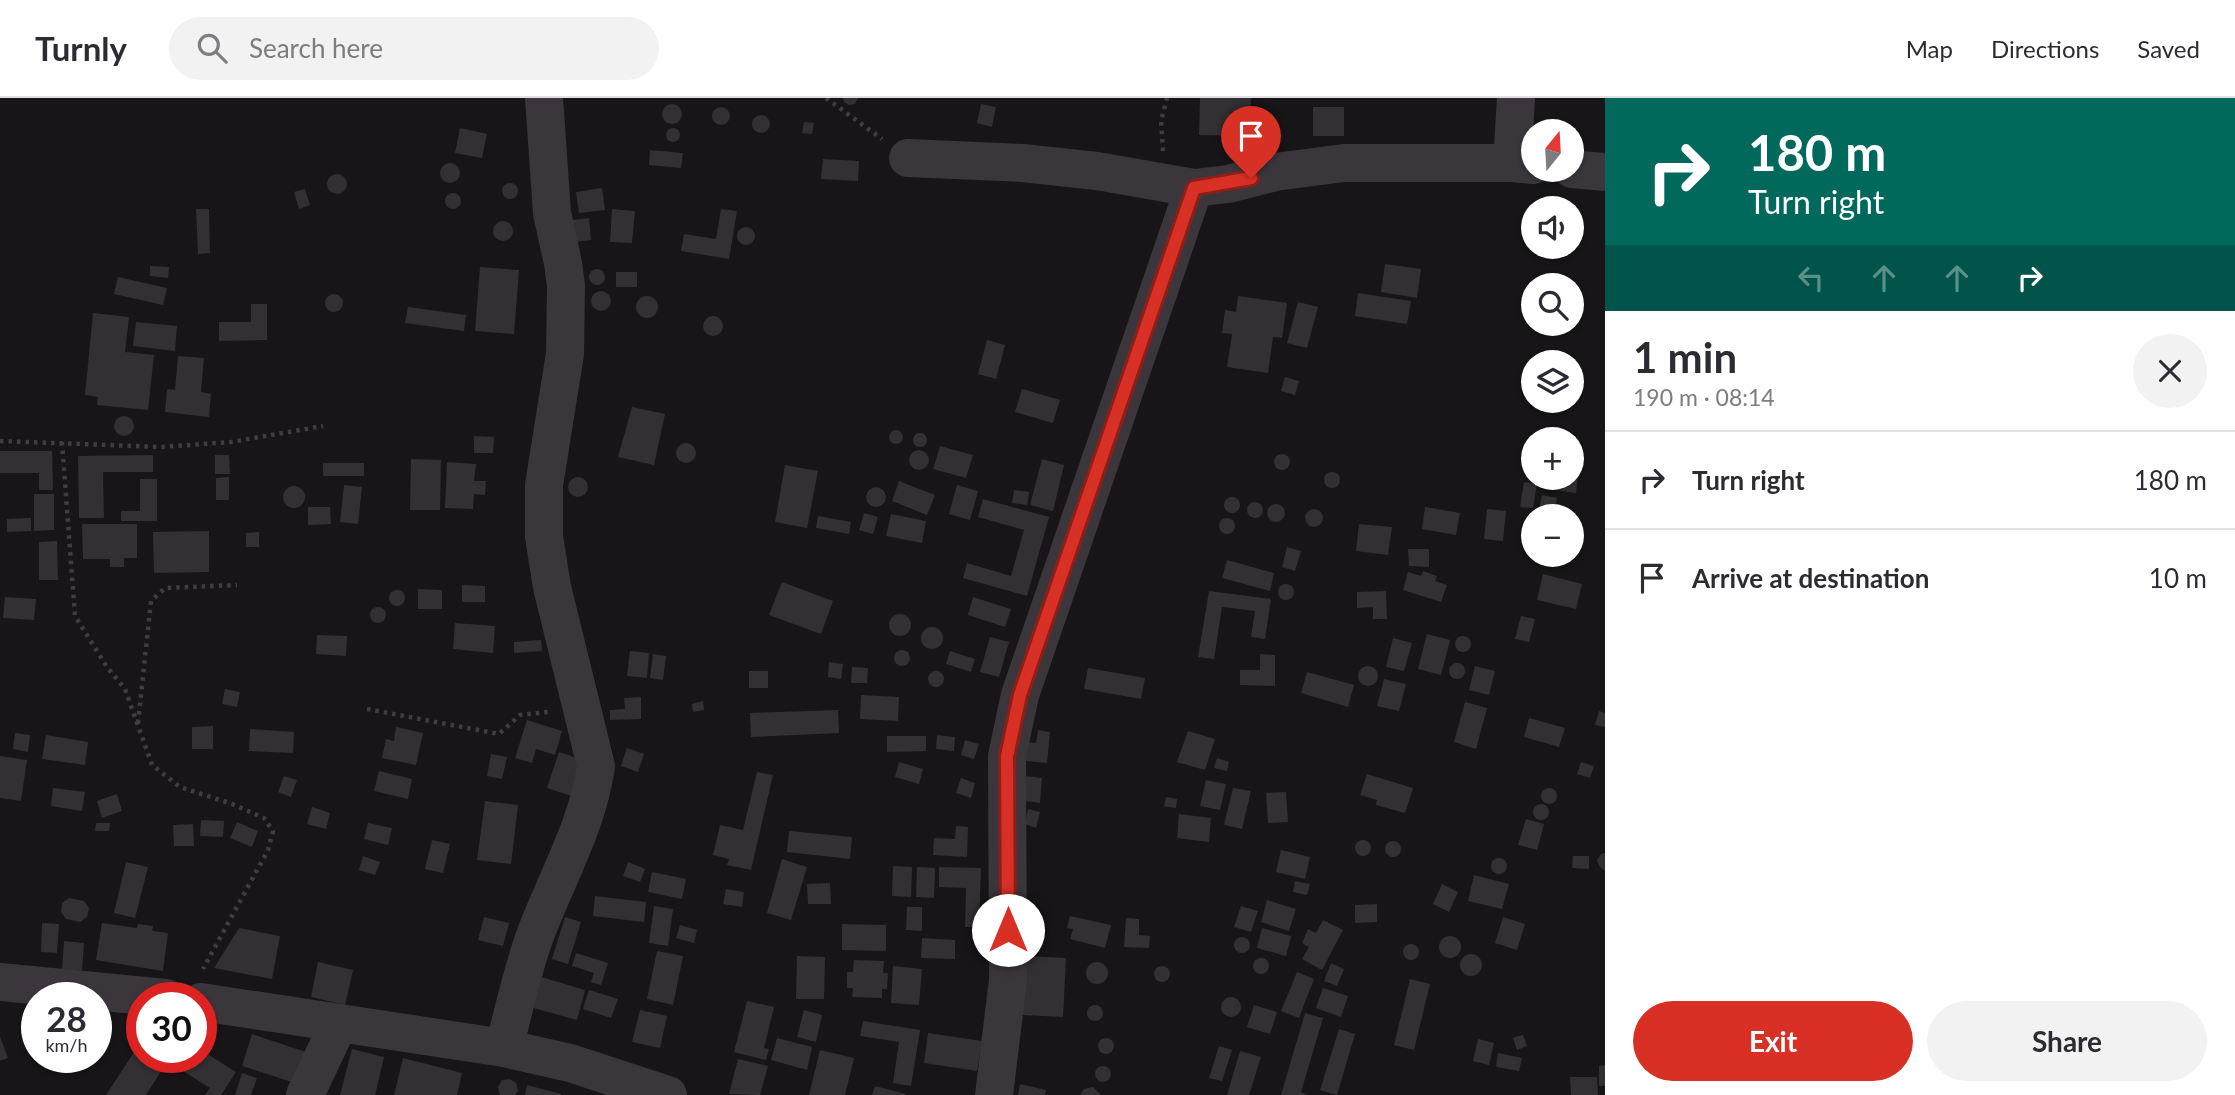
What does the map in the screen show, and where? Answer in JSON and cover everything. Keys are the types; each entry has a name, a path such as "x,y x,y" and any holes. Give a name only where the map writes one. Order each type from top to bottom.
{"street":[{"path":"504,1048 535,936 593,790 596,765 552,587 544,537 544,485 565,354 566,286 552,213 544,98"},
{"path":"1516,98 1521,145"},
{"path":"908,158 1022,163 1097,171 1180,186 1228,184 1275,172 1344,163 1521,164"},
{"path":"1584,170 1605,172"},
{"path":"994,1095 1008,980 1007,756 1011,731 1180,186"},
{"path":"0,982 126,994"},
{"path":"217,992 339,1023 504,1048 570,1063 668,1095"},
{"path":"305,1095 339,1023"}],"path":[{"path":"826,98 908,158"},
{"path":"1167,98 1161,121 1180,186"},
{"path":"0,441 161,447 231,442 323,426"},
{"path":"62,442 75,616 107,667 125,689 152,765 180,787 264,818 273,831 268,850 204,982"},
{"path":"138,727 151,601 165,587 237,585"},
{"path":"367,709 499,734 520,715 582,710"}],"building":[{"path":"843,98 858,98 855,104 849,105"},
{"path":"1200,98 1251,98 1250,136 1199,135"},
{"path":"668,104 676,104 682,114 676,124 668,124 662,118 662,110"},
{"path":"981,104 996,107 992,127 977,123"},
{"path":"721,107 727,110 730,116 727,122 721,125 715,122 712,116 715,110"},
{"path":"1313,107 1344,107 1344,136 1313,136"},
{"path":"761,115 767,118 770,124 767,130 761,133 755,130 752,124 755,118"},
{"path":"804,122 814,123 812,134 802,133"},
{"path":"460,128 487,134 482,158 455,153"},
{"path":"670,128 676,128 680,135 676,142 670,142 666,138 666,132"},
{"path":"650,150 683,153 681,168 649,165"},
{"path":"823,159 859,161 858,181 821,179"},
{"path":"450,163 457,166 460,173 457,180 450,183 443,180 440,173 443,166"},
{"path":"333,174 341,174 347,184 341,194 333,194 327,188 327,180"},
{"path":"510,183 518,191 510,199 502,191"},
{"path":"602,188 605,210 579,213 576,192"},
{"path":"305,189 310,205 299,209 294,192"},
{"path":"453,193 461,201 453,209 445,201"},
{"path":"196,209 209,209 210,253 198,254"},
{"path":"612,209 635,211 632,243 610,242"},
{"path":"721,209 737,211 729,259 681,251 684,234 716,239"},
{"path":"589,218 591,240 575,242 572,220"},
{"path":"503,221 510,224 513,231 510,238 503,241 496,238 493,231 496,224"},
{"path":"746,227 752,230 755,236 752,242 746,245 740,242 737,236 740,230"},
{"path":"1385,264 1421,269 1417,298 1381,292"},
{"path":"150,266 169,267 168,278 150,276"},
{"path":"480,267 519,270 514,334 475,331"},
{"path":"597,269 603,271 603,283 597,285 591,283 589,277 591,271"},
{"path":"616,272 637,272 637,287 616,287"},
{"path":"118,277 167,288 163,305 114,294"},
{"path":"601,291 608,294 611,301 608,308 601,311 594,308 591,301 594,294"},
{"path":"1358,293 1411,301 1407,324 1355,316"},
{"path":"330,294 338,294 343,303 341,310 330,312 325,307 325,299"},
{"path":"647,296 657,303 658,307 651,317 647,318 637,311 636,307 643,297"},
{"path":"1238,296 1287,303 1282,338 1273,337 1268,373 1227,367 1232,334 1222,333 1225,310 1236,312"},
{"path":"1298,302 1318,307 1307,348 1287,343"},
{"path":"251,304 267,304 267,340 219,341 219,322 251,322"},
{"path":"408,307 466,315 464,331 405,323"},
{"path":"93,313 129,317 125,352 154,355 148,410 97,405 98,397 85,395"},
{"path":"713,316 720,319 723,326 720,333 713,336 706,333 703,326 706,319"},
{"path":"136,322 177,326 175,351 133,346"},
{"path":"987,340 1005,345 996,379 978,374"},
{"path":"178,356 204,358 201,392 211,394 209,417 165,412 167,389 175,390"},
{"path":"1285,377 1299,381 1295,395 1281,391"},
{"path":"1022,389 1060,400 1053,423 1015,412"},
{"path":"632,407 665,414 654,465 618,457"},
{"path":"124,416 131,419 134,426 131,433 124,436 117,433 114,426 117,419"},
{"path":"893,430 899,430 903,437 899,444 893,444 889,440 889,434"},
{"path":"917,433 923,433 927,440 923,447 917,447 913,443 913,437"},
{"path":"474,436 494,437 493,453 474,453"},
{"path":"686,443 693,446 696,453 693,460 686,463 679,460 676,453 679,446"},
{"path":"940,446 973,455 966,478 933,469"},
{"path":"915,450 923,450 929,460 923,470 915,470 909,464 909,456"},
{"path":"0,451 52,451 53,490 39,490 39,473 0,473"},
{"path":"1279,454 1285,454 1290,462 1288,468 1279,470 1274,465 1274,459"},
{"path":"153,455 153,472 103,472 104,518 79,518 78,456"},
{"path":"215,455 229,455 230,474 215,474"},
{"path":"411,459 441,460 440,510 410,510"},
{"path":"1042,459 1064,465 1053,511 1030,505"},
{"path":"447,462 476,464 474,481 486,481 485,495 474,494 473,509 445,508"},
{"path":"323,463 364,463 364,476 323,476"},
{"path":"785,465 818,471 807,528 775,522"},
{"path":"1329,472 1335,472 1340,480 1338,486 1329,488 1324,483 1324,477"},
{"path":"229,477 229,500 216,500 216,478"},
{"path":"578,477 585,480 588,487 585,494 578,497 571,494 568,487 571,480"},
{"path":"140,479 157,479 157,521 121,521 121,511 140,511"},
{"path":"899,481 935,495 927,515 892,501"},
{"path":"344,485 362,487 358,524 340,522"},
{"path":"957,485 978,491 970,520 949,514"},
{"path":"294,486 302,489 305,497 302,505 294,508 286,505 283,497 286,489"},
{"path":"876,487 883,490 886,497 883,504 876,507 869,504 866,497 869,490"},
{"path":"1014,490 1029,492 1027,505 1012,503"},
{"path":"1523,490 1536,490 1534,504 1521,504 1520,507"},
{"path":"1556,490 1576,490 1576,493"},
{"path":"34,494 54,494 54,530 34,531"},
{"path":"1542,495 1557,498 1556,504 1540,504"},
{"path":"1229,497 1235,497 1240,505 1238,511 1229,513 1224,508 1224,502"},
{"path":"983,499 1049,517 1027,596 963,578 967,563 1011,576 1024,530 978,517"},
{"path":"1252,502 1258,502 1263,510 1261,516 1252,518 1247,513 1247,507"},
{"path":"1272,504 1280,504 1285,513 1283,520 1272,522 1267,517 1267,509"},
{"path":"308,507 330,507 331,524 308,525"},
{"path":"1425,507 1460,513 1456,535 1422,529"},
{"path":"1310,509 1318,509 1323,518 1321,525 1310,527 1305,522 1305,514"},
{"path":"1487,509 1506,511 1503,541 1484,539"},
{"path":"864,513 878,517 873,534 859,530"},
{"path":"891,514 926,521 922,543 886,536"},
{"path":"818,516 851,522 849,534 816,528"},
{"path":"31,518 31,531 7,532 7,519"},
{"path":"1224,518 1230,518 1235,526 1233,532 1224,534 1219,529 1219,523"},
{"path":"82,524 137,524 137,558 124,558 124,567 110,567 110,559 83,559"},
{"path":"1359,524 1392,527 1388,555 1356,551"},
{"path":"209,531 209,572 154,573 153,532"},
{"path":"259,532 259,547 246,547 246,533"},
{"path":"57,541 58,580 39,580 39,542"},
{"path":"1287,547 1301,551 1295,571 1282,567"},
{"path":"1408,549 1429,549 1429,567 1409,566"},
{"path":"1227,560 1274,573 1270,591 1222,578"},
{"path":"1423,571 1437,576 1435,581 1447,585 1441,602 1403,590 1408,572 1421,576"},
{"path":"1543,574 1582,584 1576,609 1537,600"},
{"path":"782,582 833,601 821,634 769,615"},
{"path":"1283,584 1289,584 1294,592 1292,598 1283,600 1278,595 1278,589"},
{"path":"462,585 485,586 485,602 462,602"},
{"path":"418,589 442,590 442,609 418,609"},
{"path":"397,590 403,592 403,604 397,606 391,604 389,598 391,592"},
{"path":"1209,591 1271,599 1265,639 1251,637 1255,611 1222,607 1214,659 1198,657"},
{"path":"1386,591 1387,619 1373,619 1373,607 1357,608 1357,592"},
{"path":"5,597 36,599 34,620 3,618"},
{"path":"973,597 1011,609 1005,627 968,615"},
{"path":"378,607 384,609 384,621 378,623 372,621 370,615 372,609"},
{"path":"896,614 904,614 911,621 911,629 904,636 896,636 889,629 889,621"},
{"path":"1521,616 1535,619 1529,642 1515,639"},
{"path":"455,623 495,626 493,653 453,649"},
{"path":"928,627 936,627 943,634 943,642 936,649 928,649 921,642 921,634"},
{"path":"1427,634 1450,640 1441,675 1418,669"},
{"path":"317,635 347,636 346,656 316,654"},
{"path":"1460,636 1466,636 1471,644 1469,650 1460,652 1455,647 1455,641"},
{"path":"990,637 1009,642 999,677 980,672"},
{"path":"1393,638 1412,643 1404,671 1386,667"},
{"path":"541,640 542,651 514,653 514,642"},
{"path":"902,650 908,652 908,664 902,666 896,664 894,658 896,652"},
{"path":"630,651 649,653 647,678 627,676"},
{"path":"950,651 975,659 971,672 946,664"},
{"path":"653,654 666,656 663,680 650,678"},
{"path":"1260,654 1275,655 1275,686 1240,685 1240,670 1260,670"},
{"path":"829,662 843,664 841,679 828,677"},
{"path":"1454,663 1460,663 1465,671 1463,677 1454,679 1449,674 1449,668"},
{"path":"1368,666 1375,669 1378,676 1375,683 1368,686 1361,683 1358,676 1361,669"},
{"path":"1475,666 1495,671 1489,695 1469,690"},
{"path":"852,667 868,668 867,683 851,683"},
{"path":"1088,668 1145,678 1141,699 1084,689"},
{"path":"749,671 768,671 768,688 749,688"},
{"path":"936,671 942,673 942,685 936,687 930,685 928,679 930,673"},
{"path":"1307,672 1354,685 1348,707 1301,693"},
{"path":"1384,679 1406,684 1399,711 1377,706"},
{"path":"225,689 240,692 237,707 222,704"},
{"path":"861,695 899,697 898,721 860,719"},
{"path":"641,697 641,719 610,720 610,710 625,709 624,698"},
{"path":"703,701 704,710 693,712 692,704"},
{"path":"1465,702 1487,708 1476,749 1454,742"},
{"path":"838,710 839,733 751,737 750,713"},
{"path":"1599,711 1605,713 1605,727 1595,725"},
{"path":"1529,718 1565,728 1559,747 1524,737"},
{"path":"527,720 562,731 555,755 536,749 532,763 515,758"},
{"path":"213,726 213,749 192,749 192,727"},
{"path":"396,727 423,733 416,765 382,758 386,739 394,741"},
{"path":"250,729 294,732 293,753 249,751"},
{"path":"1038,730 1050,732 1047,763 1015,760 1017,741 1036,743"},
{"path":"1188,731 1215,739 1205,770 1177,762"},
{"path":"15,733 30,735 28,752 13,749"},
{"path":"46,735 88,742 85,765 42,759"},
{"path":"937,735 955,737 954,751 936,749"},
{"path":"887,736 926,736 926,751 887,752"},
{"path":"965,740 979,744 974,759 961,755"},
{"path":"627,748 644,754 638,772 621,766"},
{"path":"559,752 589,762 578,798 547,788"},
{"path":"491,754 507,757 502,779 487,776"},
{"path":"0,756 27,760 21,801 0,798"},
{"path":"1217,758 1229,762 1227,771 1214,768"},
{"path":"899,762 923,769 919,784 895,777"},
{"path":"1581,762 1594,766 1590,778 1577,774"},
{"path":"379,771 412,779 408,799 374,791"},
{"path":"757,772 773,775 751,870 727,865 729,859 713,855 720,825 743,830"},
{"path":"1367,774 1413,788 1405,813 1376,805 1377,800 1360,795"},
{"path":"284,776 297,780 291,797 278,792"},
{"path":"1026,776 1042,778 1040,803 1019,800 1025,789"},
{"path":"961,778 975,783 971,798 956,793"},
{"path":"1206,780 1226,784 1220,810 1200,806"},
{"path":"53,788 85,792 82,811 51,806"},
{"path":"1233,788 1251,791 1242,829 1224,825"},
{"path":"1546,788 1552,788 1557,796 1555,802 1546,804 1541,799 1541,793"},
{"path":"1286,792 1288,822 1268,823 1266,793"},
{"path":"117,794 122,811 102,818 97,801"},
{"path":"1166,797 1177,799 1176,808 1164,806"},
{"path":"485,801 518,805 511,864 477,860"},
{"path":"1538,804 1544,804 1549,812 1547,818 1538,820 1533,815 1533,809"},
{"path":"312,807 330,813 326,829 307,824"},
{"path":"1028,809 1040,812 1036,828 1025,824"},
{"path":"1179,814 1211,818 1209,842 1177,838"},
{"path":"1526,819 1544,824 1537,850 1518,845"},
{"path":"201,820 224,821 223,837 200,836"},
{"path":"237,822 258,831 252,847 230,838"},
{"path":"96,823 110,823 109,831 95,831"},
{"path":"368,823 392,828 388,845 364,839"},
{"path":"193,824 194,846 174,846 173,825"},
{"path":"956,826 968,827 967,857 933,855 934,838 955,839"},
{"path":"789,831 852,837 850,859 787,852"},
{"path":"432,840 450,844 443,873 425,869"},
{"path":"1360,840 1366,840 1371,848 1369,854 1360,856 1355,851 1355,845"},
{"path":"1390,841 1396,841 1401,849 1399,855 1390,857 1385,852 1385,846"},
{"path":"1281,850 1310,857 1305,879 1276,872"},
{"path":"1605,853 1605,871 1597,860"},
{"path":"363,856 380,862 375,875 359,870"},
{"path":"1573,856 1589,856 1589,869 1572,868"},
{"path":"1496,858 1502,858 1507,866 1505,872 1496,874 1491,869 1491,863"},
{"path":"782,859 807,867 791,920 767,913"},
{"path":"126,862 148,867 135,918 114,913"},
{"path":"628,862 645,869 640,882 623,876"},
{"path":"893,866 912,867 911,897 892,896"},
{"path":"917,867 935,868 934,898 916,897"},
{"path":"939,867 981,868 979,927 965,927 966,888 939,887"},
{"path":"652,872 686,879 682,899 648,892"},
{"path":"1474,875 1509,884 1502,909 1468,901"},
{"path":"1295,881 1310,884 1307,895 1293,892"},
{"path":"830,883 831,904 808,904 807,884"},
{"path":"1442,884 1458,892 1449,912 1433,904"},
{"path":"726,889 744,892 742,907 723,904"},
{"path":"595,896 646,902 644,922 593,916"},
{"path":"69,898 84,901 89,908 87,917 80,922 66,919 61,912 62,903"},
{"path":"1267,900 1296,909 1289,931 1261,922"},
{"path":"1377,904 1377,922 1355,923 1355,905"},
{"path":"654,906 673,909 668,946 649,943"},
{"path":"1241,906 1258,911 1251,932 1234,927"},
{"path":"907,907 922,907 922,931 906,930"},
{"path":"1070,916 1111,925 1105,948 1070,939 1073,929 1067,928"},
{"path":"484,917 509,923 503,946 478,940"},
{"path":"565,917 581,922 568,964 552,959"},
{"path":"1503,917 1525,924 1517,950 1495,943"},
{"path":"1126,918 1139,919 1139,935 1150,936 1149,948 1124,947"},
{"path":"1323,920 1343,930 1322,970 1302,959 1309,947 1302,943 1308,929 1316,933"},
{"path":"42,923 59,924 57,953 41,952"},
{"path":"102,923 137,928 138,924 153,926 152,931 168,933 163,971 96,960"},
{"path":"842,924 886,925 886,951 842,950"},
{"path":"680,925 697,930 694,943 676,938"},
{"path":"239,928 280,936 272,979 214,968"},
{"path":"1262,928 1291,936 1286,956 1257,948"},
{"path":"1450,936 1458,939 1461,947 1458,955 1450,958 1442,955 1439,947 1442,939"},
{"path":"1242,937 1250,945 1242,953 1234,945"},
{"path":"922,938 955,940 955,959 921,958"},
{"path":"64,941 84,943 82,971 62,969"},
{"path":"1411,944 1419,952 1411,960 1403,952"},
{"path":"657,951 683,956 673,1005 647,999"},
{"path":"576,953 608,963 601,985 591,982 594,973 572,966"},
{"path":"1471,954 1479,957 1482,965 1479,973 1471,976 1463,973 1460,965 1463,957"},
{"path":"797,956 825,957 824,999 796,999"},
{"path":"1024,956 1066,958 1063,1017 1022,1015"},
{"path":"1261,958 1269,966 1261,974 1253,966"},
{"path":"854,960 884,961 883,973 888,973 887,989 882,989 882,998 852,997 853,988 847,988 847,972 853,972"},
{"path":"318,962 353,970 345,1005 311,997"},
{"path":"1093,962 1101,962 1108,969 1108,977 1101,984 1093,984 1086,977 1086,969"},
{"path":"1331,963 1344,969 1337,986 1324,981"},
{"path":"893,966 922,969 919,1005 891,1003"},
{"path":"1162,966 1170,974 1162,982 1154,974"},
{"path":"1297,972 1314,979 1299,1018 1281,1011"},
{"path":"538,976 585,990 577,1020 530,1007"},
{"path":"1410,979 1430,984 1414,1050 1394,1045"},
{"path":"1323,988 1348,996 1341,1017 1316,1008"},
{"path":"589,990 618,999 611,1018 583,1009"},
{"path":"1227,997 1235,997 1241,1007 1235,1017 1227,1017 1221,1011 1221,1003"},
{"path":"747,1001 774,1007 764,1048 769,1049 766,1060 734,1052"},
{"path":"1092,1005 1098,1005 1103,1013 1101,1019 1092,1021 1087,1016 1087,1010"},
{"path":"1254,1005 1277,1012 1270,1034 1247,1027"},
{"path":"640,1010 667,1016 660,1048 632,1042"},
{"path":"804,1010 822,1015 816,1042 797,1037"},
{"path":"1305,1013 1323,1018 1301,1092 1308,1095 1281,1095"},
{"path":"863,1021 920,1030 911,1086 893,1083 899,1042 860,1036"},
{"path":"1339,1029 1355,1034 1337,1095 1320,1090"},
{"path":"928,1033 982,1041 977,1071 924,1063"},
{"path":"252,1034 306,1052 295,1083 242,1066"},
{"path":"1523,1035 1527,1046 1517,1050 1513,1038"},
{"path":"0,1037 8,1058 0,1061"},
{"path":"777,1038 812,1047 807,1070 771,1060"},
{"path":"1106,1038 1114,1046 1106,1054 1098,1046"},
{"path":"1478,1039 1494,1043 1489,1065 1473,1061"},
{"path":"1219,1046 1232,1050 1222,1081 1209,1078"},
{"path":"352,1049 384,1057 375,1095 340,1095"},
{"path":"820,1050 854,1058 845,1095 809,1095"},
{"path":"1240,1051 1261,1057 1249,1095 1227,1095"},
{"path":"1498,1053 1522,1058 1519,1071 1496,1067"},
{"path":"403,1058 462,1073 457,1095 394,1095"},
{"path":"738,1059 768,1066 760,1095 729,1094"},
{"path":"217,1060 236,1072 221,1095 205,1095 210,1088 186,1073 217,1073"},
{"path":"126,1064 126,1073 160,1073 146,1095 106,1095"},
{"path":"1605,1065 1605,1086 1599,1086 1599,1066"},
{"path":"1103,1066 1111,1074 1103,1082 1095,1074"},
{"path":"242,1073 257,1078 251,1095 235,1095"},
{"path":"1570,1077 1597,1077 1598,1095 1571,1095"},
{"path":"510,1079 516,1083 518,1091 515,1095 500,1095 498,1087 502,1080"},
{"path":"1020,1084 1046,1090 1045,1095 1018,1095"},
{"path":"527,1085 561,1094 561,1095 525,1095"},
{"path":"875,1086 906,1094 906,1095 872,1095"},
{"path":"1093,1087 1101,1095 1080,1095 1084,1089"}],"route":[{"path":"1008,930 1007,756 1020,695 1194,188 1251,178"}]}
